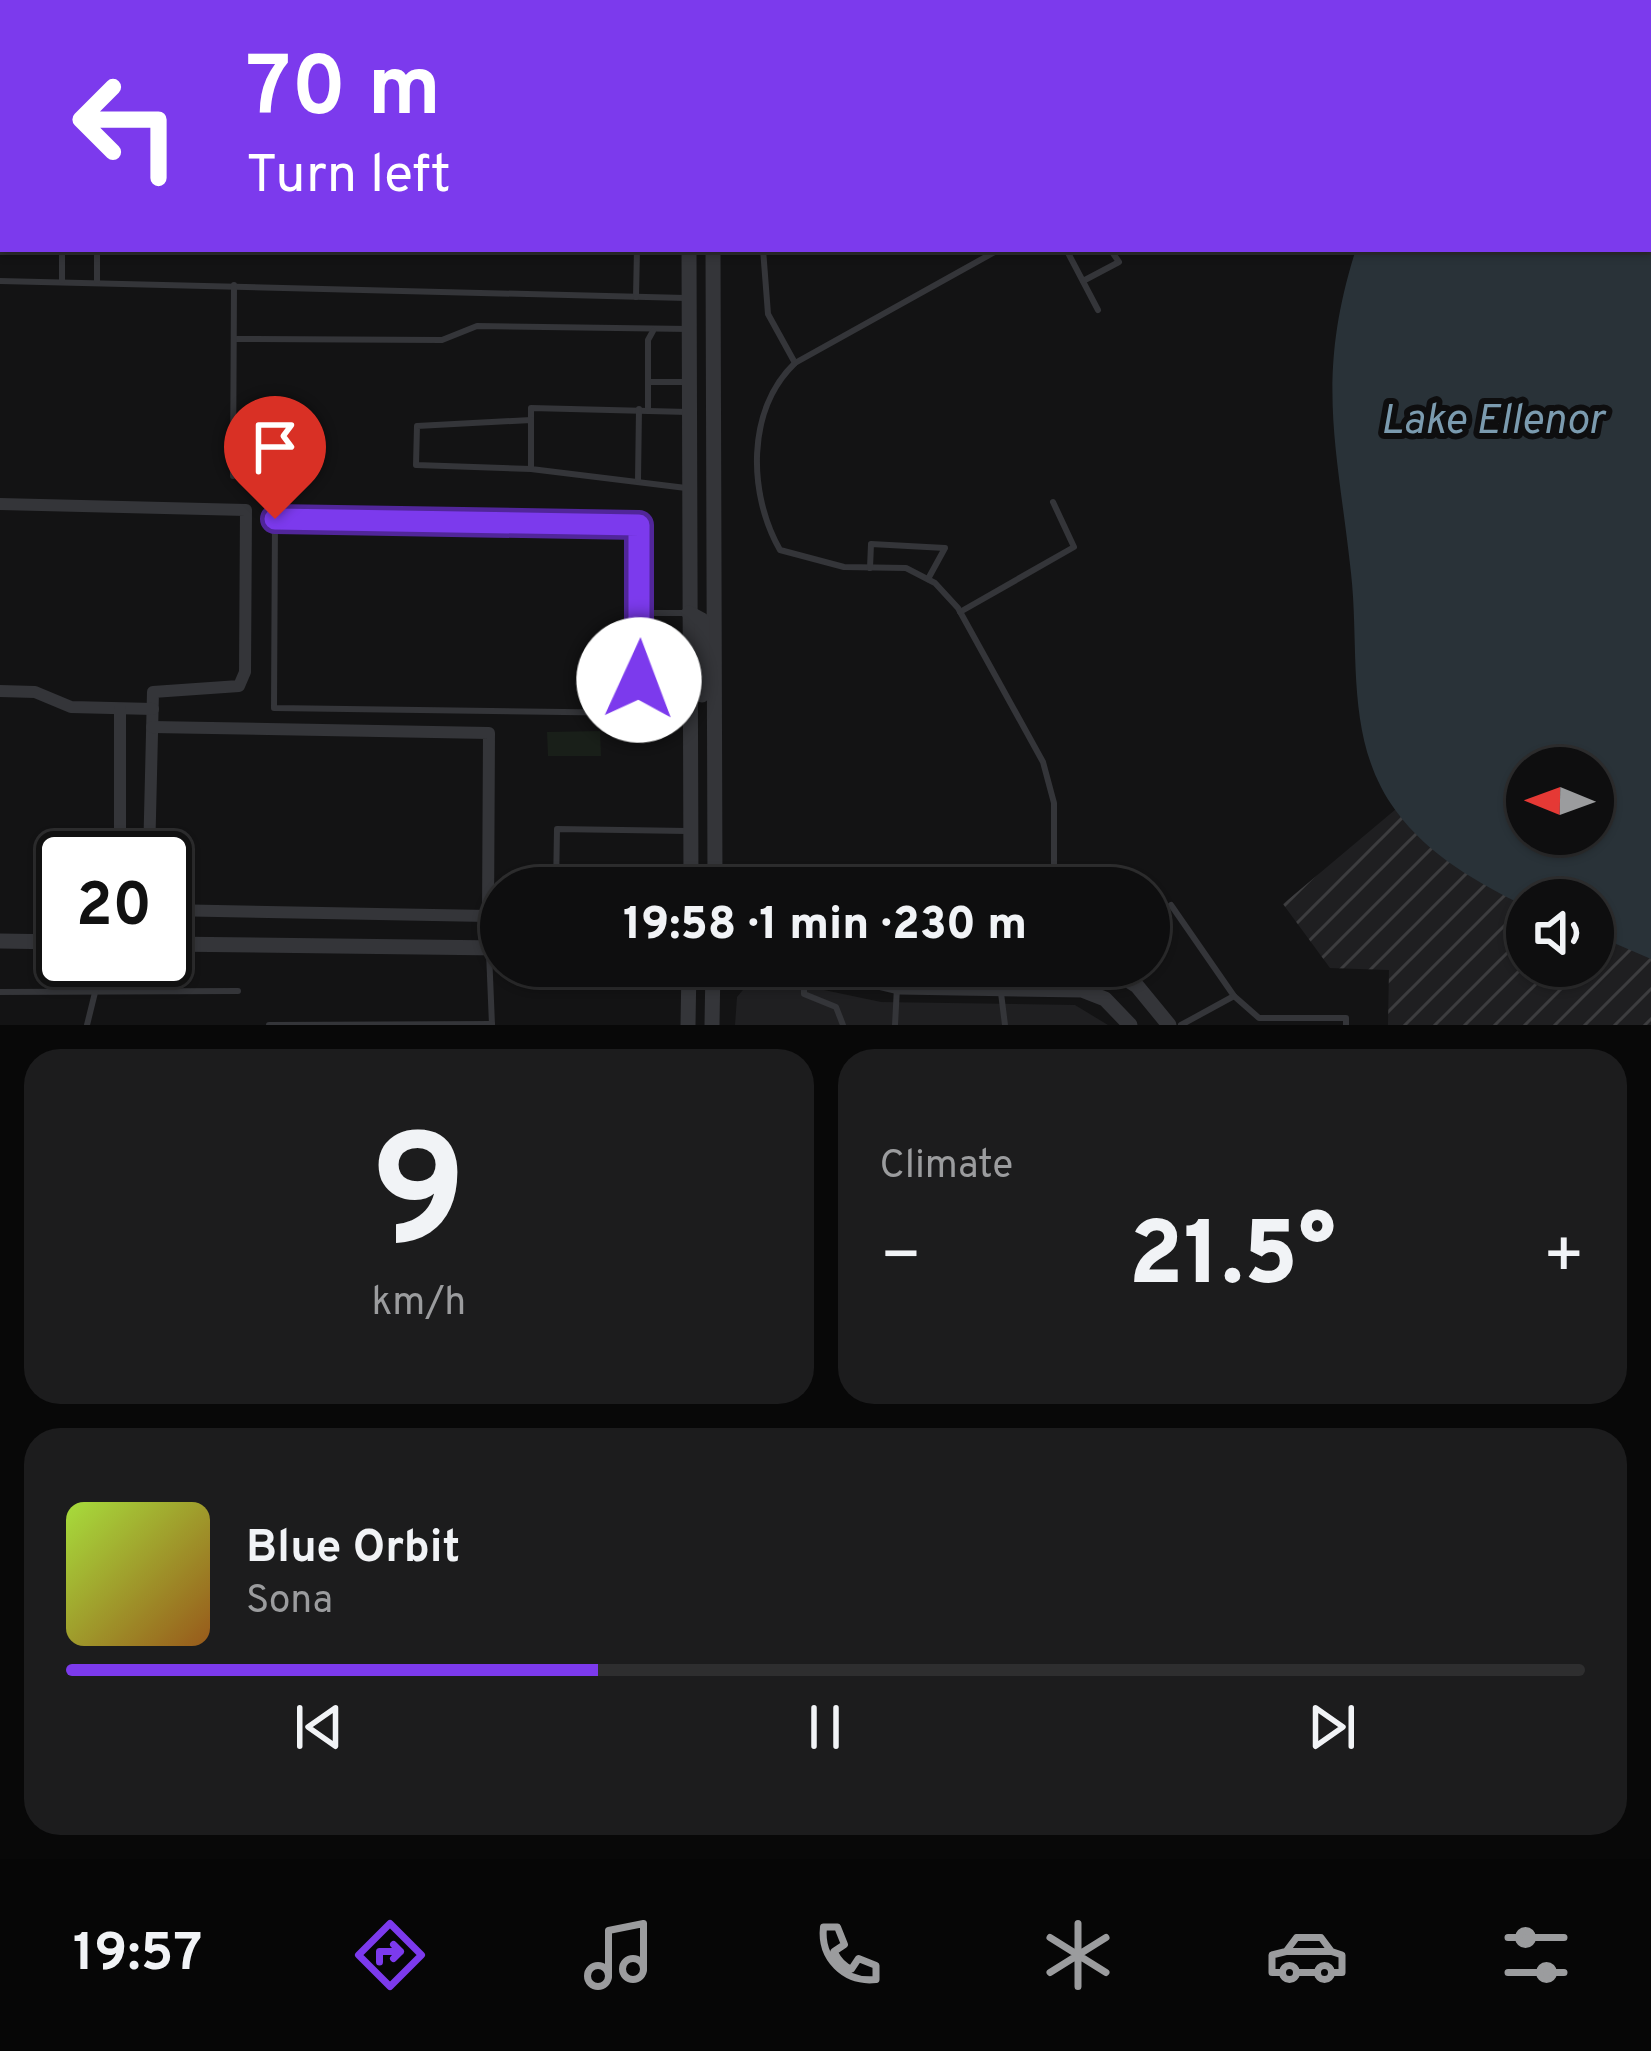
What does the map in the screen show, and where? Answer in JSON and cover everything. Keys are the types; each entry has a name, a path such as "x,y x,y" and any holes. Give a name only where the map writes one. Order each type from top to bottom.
{"street":[{"path":"689,252 691,867"},
{"path":"713,252 715,867"},
{"path":"689,298 702,301 704,351 713,370"},
{"path":"0,505 246,510 245,672 238,686 222,690 153,692 150,831"},
{"path":"689,613 702,620 702,702 712,719"},
{"path":"0,692 34,692 71,707 153,709"},
{"path":"119,831 120,709"},
{"path":"152,727 489,733 488,916 192,911"},
{"path":"0,941 36,942"},
{"path":"192,944 480,948"},
{"path":"688,1025 689,987"},
{"path":"712,1025 713,987"},
{"path":"1056,987 1105,999 1130,1025"},
{"path":"1139,987 1169,1025"}],"lane":[{"path":"62,252 62,281"},
{"path":"97,252 97,281"},
{"path":"636,297 637,252"},
{"path":"763,252 768,314 795,363"},
{"path":"995,252 795,363 775,382 766,401 759,507 780,550 844,567 906,568 928,579 961,612 1043,762 1054,803 1054,867"},
{"path":"1068,252 1098,310"},
{"path":"1083,281 1119,262 1111,252"},
{"path":"0,281 689,298"},
{"path":"233,476 234,285"},
{"path":"234,339 442,340 477,326 689,329"},
{"path":"638,480 647,340 654,329"},
{"path":"647,382 689,382"},
{"path":"531,469 531,408 689,412"},
{"path":"531,420 417,426 416,465 531,469 689,488"},
{"path":"961,612 1074,547 1053,502"},
{"path":"275,519 639,525 642,613 638,713 274,707 275,519"},
{"path":"870,568 871,544 945,548 928,579"},
{"path":"642,613 689,613"},
{"path":"557,867 557,829 691,831"},
{"path":"1172,905 1234,996 1258,1018 1346,1018 1346,1025"},
{"path":"87,1025 100,987"},
{"path":"269,1025 492,1025 493,987"},
{"path":"805,987 804,994 836,1007 843,1024"},
{"path":"895,1025 897,987"},
{"path":"1001,987 1004,1025"},
{"path":"0,992 238,991"},
{"path":"1181,1025 1234,996"}],"shaded area":[{"path":"600,731 601,756 548,756 547,732"},
{"path":"1452,762 1506,814 1506,855 1570,855 1651,894 1651,1025 1388,1025 1389,970 1330,968 1283,904"},
{"path":"745,987 810,987 881,1002 1075,1005 1108,1025 735,1025 737,997"}],"water":[{"name":"Lake Ellenor","path":"1355,252 1651,252 1651,959 1614,943 1614,879 1506,879 1506,896 1424,842 1380,784 1368,756 1357,696 1351,573 1333,411 1336,336"}],"route":[{"path":"275,519 639,525 639,680"}]}
